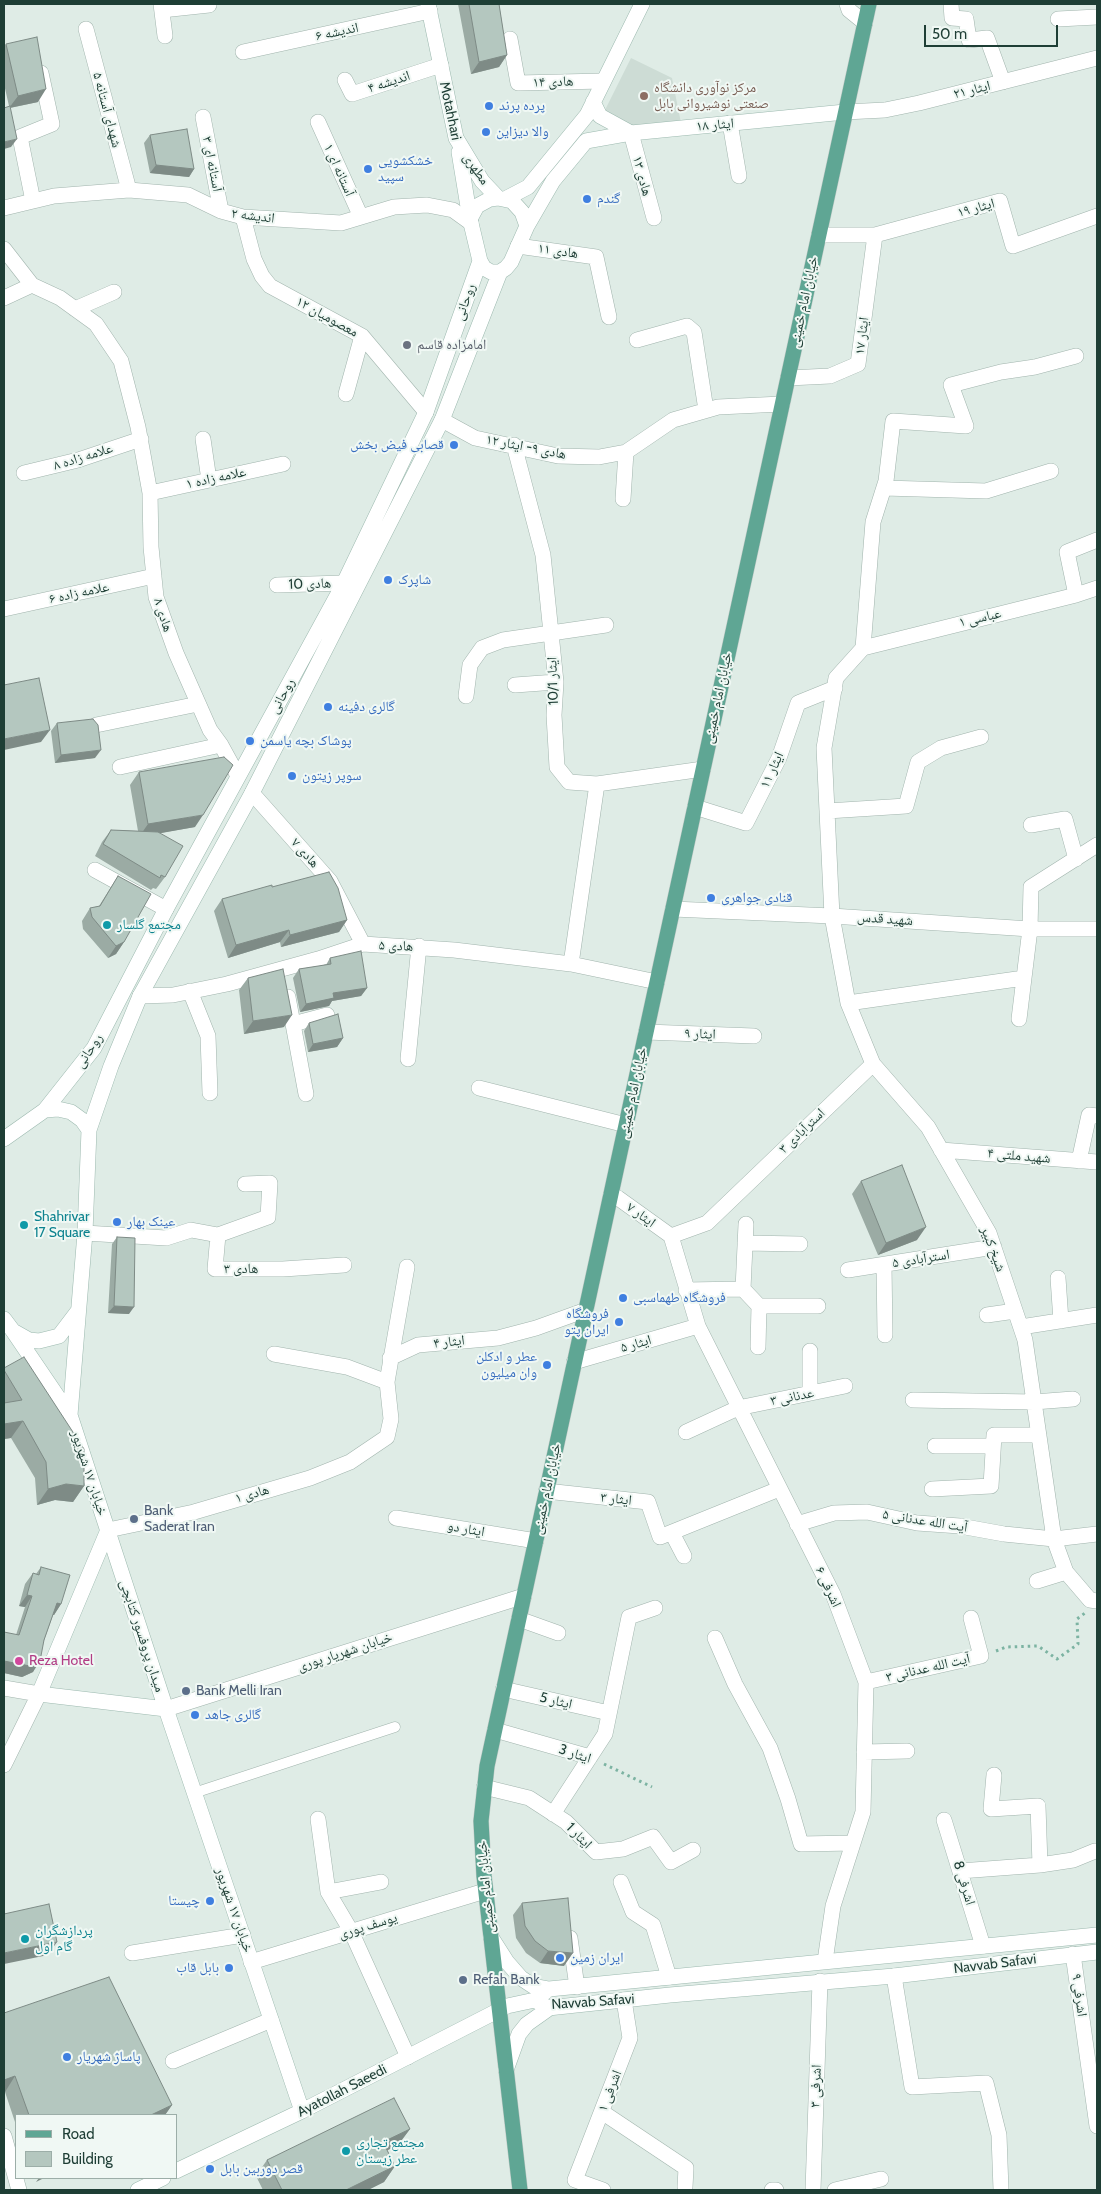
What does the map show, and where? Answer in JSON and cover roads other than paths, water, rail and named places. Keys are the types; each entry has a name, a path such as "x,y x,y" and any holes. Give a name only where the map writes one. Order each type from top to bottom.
{"main road":[{"name":"خیابان امام خمینی","path":"520,2190 506,2070 503,2008 485,1891 481,1839 484,1786 518,1619 869,4"}],"street":[{"path":"501,198 518,206 527,226 511,262 500,272 491,272 484,268 480,261 470,221 478,206 490,199 501,198 528,187 590,109 642,4"},
{"path":"847,4 849,10 865,23"},
{"path":"951,4 952,18 966,19 969,40 987,38 1003,82"},
{"path":"165,36 162,7 209,5"},
{"name":"اندیشه ۶","path":"243,52 429,8"},
{"name":"Motahhari","path":"429,8 456,138 470,221"},
{"path":"1058,19 1097,17"},
{"name":"شهدای آستانه ۵","path":"86,29 129,190"},
{"name":"هادی ۱۴","path":"510,39 518,83 603,81"},
{"name":"ایثار ۲۱","path":"845,112 885,110 1097,58"},
{"name":"اندیشه ۴","path":"345,80 352,94 441,65"},
{"path":"33,201 20,136 52,124 40,73"},
{"path":"590,109 631,133"},
{"name":"ایثار ۱۸","path":"527,226 554,182 586,141 631,133 845,112"},
{"name":"آستانه ای ۳","path":"202,116 222,211"},
{"name":"آستانه ای ۱","path":"318,122 361,218"},
{"path":"730,123 739,176"},
{"name":"هادی ۱۳","path":"631,133 654,218"},
{"name":"مطهری","path":"456,138 482,181 501,198"},
{"name":"اندیشه ۲","path":"4,208 54,196 129,190 188,195 222,211 243,217 341,223 394,207 427,204 452,210 470,221"},
{"name":"ایثار ١٩","path":"819,235 875,235 1000,201 1013,246 1097,216"},
{"name":"معصومیان ۱۲","path":"243,217 254,259 262,276 270,286 362,336 426,412"},
{"name":"ایثار ۱۷","path":"788,378 830,376 858,364 875,235"},
{"name":"هادی ۱۱","path":"518,246 596,257 609,317"},
{"path":"4,248 32,285 4,298"},
{"name":"روحانی","path":"4,1139 45,1110 94,1048 196,854 344,583 426,412 480,261"},
{"name":"روحانی","path":"70,1415 85,1233 90,1130 111,1066 140,996 252,794 442,420 500,272"},
{"name":"هادی ۸","path":"32,285 60,298 96,324 121,361 141,439 150,493 156,597 172,644 198,704 210,730 221,745 238,776"},
{"path":"75,309 114,292"},
{"path":"637,340 688,326 694,332 706,410"},
{"path":"346,394 362,336"},
{"path":"863,648 873,522 884,488 893,421 966,426 951,385 1000,372 1035,367 1076,356"},
{"name":"هادی ۹- ایثار ۱۲","path":"442,420 475,438 558,456 600,457 626,452 674,420 706,410 718,407 782,404"},
{"name":"علامه زاده ۸","path":"24,473 78,460 141,439"},
{"path":"203,439 209,480"},
{"name":"ایثار 10/1","path":"514,445 543,555 556,682 554,715 557,768 569,782 597,784 703,769"},
{"path":"623,499 626,452"},
{"name":"علامه زاده ۱","path":"150,493 283,464"},
{"path":"884,488 986,491 1051,471"},
{"path":"1076,595 1067,552 1097,540"},
{"name":"علامه زاده ۶","path":"4,609 154,576"},
{"name":"هادی 10","path":"277,585 344,583"},
{"name":"عباسی ۱","path":"863,648 1076,595 1097,588"},
{"path":"466,696 470,665 482,648 503,640 550,635 606,625"},
{"name":"شیخ کبیر","path":"863,648 836,678 824,748 832,916 848,1003 873,1064 928,1127 989,1233 1025,1340 1054,1539 1066,1572 1094,1605"},
{"path":"515,684 556,682"},
{"name":"ایثار ۱۱","path":"694,807 746,823 780,758 798,703 835,688"},
{"path":"96,725 198,704"},
{"path":"827,811 906,806 918,762 941,748 981,737"},
{"path":"120,767 221,745"},
{"path":"571,964 597,784"},
{"name":"هادی ۷","path":"252,794 330,881 363,944"},
{"path":"1031,825 1064,819 1076,859"},
{"path":"1019,1019 1030,929 1031,887 1097,845"},
{"path":"196,854 213,865"},
{"path":"95,870 166,910"},
{"name":"شهید قدس","path":"672,909 832,916 1030,929 1097,929"},
{"name":"هادی ۵","path":"140,996 172,995 190,991 282,968 363,944 419,946 571,964 657,982"},
{"path":"408,1059 419,946"},
{"path":"282,968 306,1094"},
{"path":"848,1003 1024,978"},
{"path":"190,991 208,1036 210,1092"},
{"path":"293,1024 327,1015"},
{"name":"ایثار ۹","path":"646,1032 754,1036"},
{"name":"استرآبادی ٣","path":"671,1236 707,1224 873,1064"},
{"path":"479,1088 626,1125"},
{"path":"45,1110 58,1109 71,1112 82,1120 90,1130"},
{"path":"1079,1161 1088,1115 1097,1116"},
{"name":"شهید ملتی ۴","path":"942,1150 1097,1162"},
{"path":"85,1233 166,1238 190,1230 218,1236 268,1217 270,1183 245,1184"},
{"name":"ایثار ۷","path":"610,1195 618,1198 671,1236"},
{"path":"746,1224 743,1288 759,1306 758,1347"},
{"name":"هادی ۳","path":"218,1236 215,1269 283,1269 344,1265"},
{"name":"اشرفی ۶","path":"671,1236 698,1326 778,1489 833,1594 866,1682 863,1812 833,1906 825,1960"},
{"path":"745,1243 800,1244"},
{"name":"استرآبادی ۵","path":"848,1270 994,1247"},
{"path":"884,1265 885,1335"},
{"path":"274,1354 347,1367 387,1382 407,1267"},
{"path":"1058,1278 1061,1321"},
{"path":"686,1290 743,1288"},
{"path":"759,1306 818,1306"},
{"path":"13,1331 29,1340 39,1341 59,1336 79,1310"},
{"name":"ایثار ۴","path":"390,1358 418,1345 498,1338 536,1328 586,1310"},
{"path":"987,1315 1015,1312"},
{"path":"1020,1327 1097,1315"},
{"path":"4,1319 70,1415"},
{"name":"ایثار ۵","path":"574,1362 698,1326"},
{"path":"810,1351 810,1393"},
{"name":"هادی ۱","path":"108,1530 194,1512 310,1478 350,1462 387,1437 391,1419 387,1382"},
{"name":"عدنانی ۳","path":"686,1432 738,1408 845,1386"},
{"path":"913,1400 1034,1402 1073,1399"},
{"name":"خیابان ۱۷ شهریور","path":"70,1415 108,1530"},
{"path":"932,1489 990,1486 994,1435 1039,1435"},
{"path":"935,1446 994,1446"},
{"path":"684,1556 666,1535 778,1489"},
{"name":"ایثار ۳","path":"546,1491 648,1502 666,1535"},
{"name":"آیت الله عدنانی ۵","path":"797,1524 834,1513 867,1512 917,1523 960,1526 1004,1534 1054,1539 1097,1534"},
{"name":"ایثار دو","path":"396,1518 536,1541"},
{"path":"4,1765 39,1694 108,1530"},
{"name":"میدان پروفسور کتابچی","path":"4,1688 166,1709 108,1530"},
{"path":"1037,1581 1066,1572"},
{"name":"خیابان شهریار پوری","path":"166,1709 524,1596"},
{"path":"553,1814 605,1734 629,1618 655,1608"},
{"name":"آیت الله عدنانی ۳","path":"866,1682 981,1656 971,1618"},
{"path":"518,1619 558,1633"},
{"path":"715,1638 735,1684 770,1748 801,1844 853,1843"},
{"name":"ایثار 5","path":"503,1689 609,1714"},
{"name":"خیابان ۱۷ شهریور","path":"166,1709 302,2111"},
{"name":"ایثار 3","path":"495,1730 590,1757"},
{"path":"864,1752 907,1751"},
{"path":"994,1775 991,1809 1038,1806 1040,1865"},
{"name":"ایثار 1","path":"484,1786 529,1798 566,1822 596,1852 623,1849 653,1837 671,1862 693,1850"},
{"path":"318,1818 328,1892 351,1931 408,2057"},
{"name":"اشرفی 8","path":"944,1820 983,1946"},
{"path":"960,1871 1040,1865 1073,1860 1095,1851"},
{"path":"328,1892 380,1882"},
{"path":"621,1882 633,1912 653,1925 669,1977"},
{"name":"یوسف پوری","path":"251,1962 485,1891"},
{"path":"132,1953 243,1935"},
{"name":"Navvab Safavi","path":"1097,1935 825,1960 549,1989 535,2000 548,2008 820,1981 894,1976 1097,1952"},
{"path":"491,1937 507,1962 521,1978 533,1986 549,1989"},
{"path":"570,1938 577,1987"},
{"name":"اشرفی ۹","path":"1074,1954 1097,2126"},
{"path":"894,1976 912,2087 986,2083 999,2135 1001,2190"},
{"name":"اشرفی ٣","path":"813,2190 820,1981"},
{"name":"Ayatollah Saeedi","path":"178,2171 302,2111 503,2008 535,2000"},
{"name":"اشرفی ۱","path":"603,2190 575,2180 630,2038 624,2000"},
{"path":"506,2070 518,2034 527,2024 551,2007"},
{"path":"173,2061 271,2020"},
{"path":"602,2112 686,2168 685,2187"},
{"path":"4,2136 15,2176"},
{"path":"835,2190 881,2179"},
{"path":"138,2190 160,2183"}],"lane":[{"path":"194,1793 395,1727"}],"place":[{"name":"مرکز نوآوری دانشگاه صنعتی نوشیروانی بابل","path":"644,96"},
{"name":"پرده پرند","path":"489,106"},
{"name":"والا دیزاین","path":"486,132"},
{"name":"خشکشویی سپید","path":"368,169"},
{"name":"گندم","path":"587,199"},
{"name":"امامزاده قاسم","path":"407,345"},
{"name":"قصابی فیض بخش","path":"454,445"},
{"name":"شاپرک","path":"388,580"},
{"name":"گالری دفینه","path":"328,707"},
{"name":"پوشاک بچه یاسمن","path":"250,741"},
{"name":"سوپر زیتون","path":"292,776"},
{"name":"قنادی جواهری","path":"711,898"},
{"name":"مجتمع گلسار","path":"107,925"},
{"name":"عینک بهار","path":"117,1222"},
{"name":"Shahrivar 17 Square","path":"24,1225"},
{"name":"فروشگاه طهماسبی","path":"623,1298"},
{"name":"فروشگاه ایران پتو","path":"619,1322"},
{"name":"عطر و ادکلن وان میلیون","path":"547,1365"},
{"name":"Bank Saderat Iran","path":"134,1519"},
{"name":"Reza Hotel","path":"19,1661"},
{"name":"Bank Melli Iran","path":"186,1691"},
{"name":"گالری جاهد","path":"195,1715"},
{"name":"چیستا","path":"210,1901"},
{"name":"پردازشگران گام اول","path":"25,1939"},
{"name":"ایران زمین","path":"560,1958"},
{"name":"بابل قاب","path":"229,1968"},
{"name":"Refah Bank","path":"463,1980"},
{"name":"پاساژ شهریار","path":"67,2057"},
{"name":"مجتمع تجاری عطر زیستان","path":"346,2151"},
{"name":"قصر دوربین بابل","path":"210,2169"}]}
